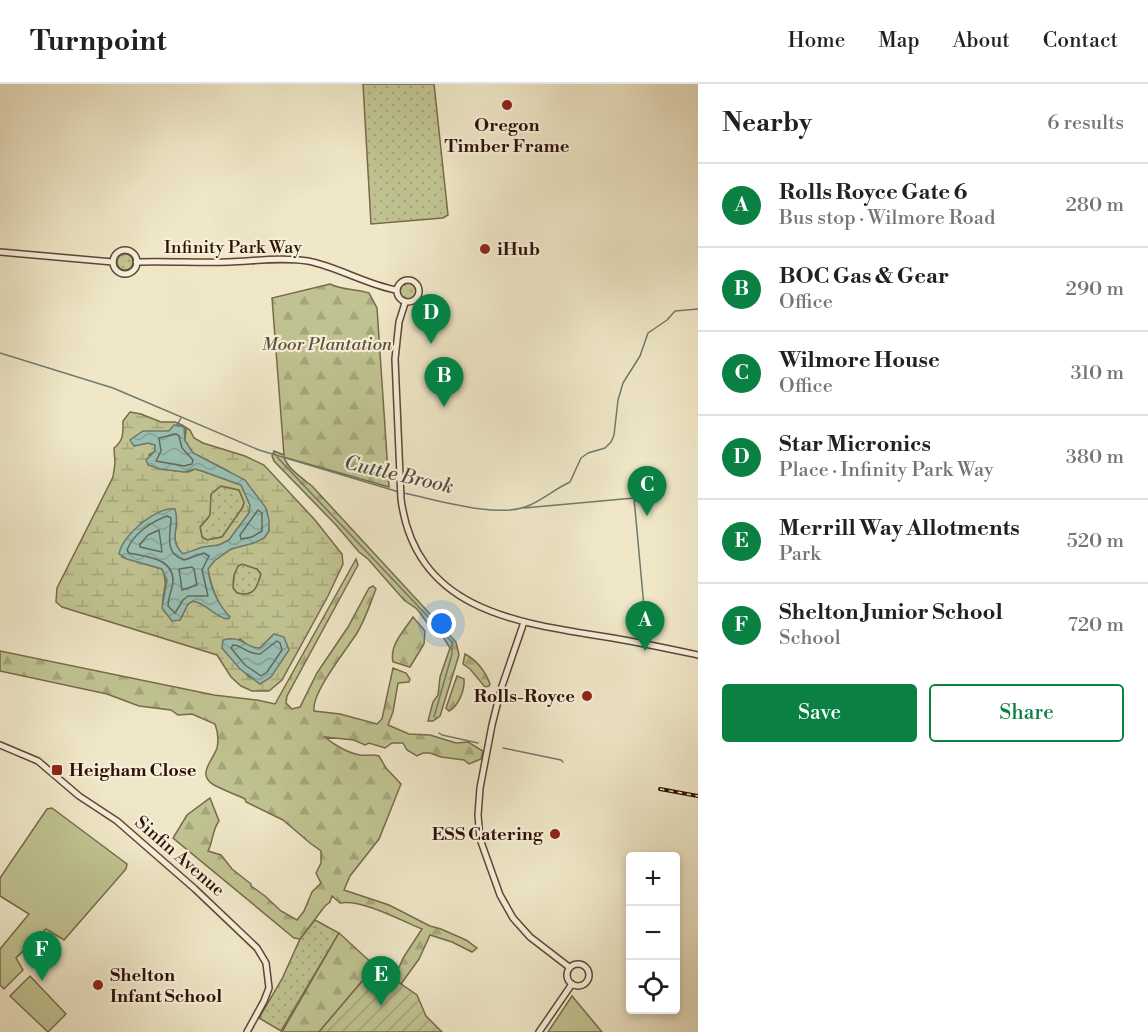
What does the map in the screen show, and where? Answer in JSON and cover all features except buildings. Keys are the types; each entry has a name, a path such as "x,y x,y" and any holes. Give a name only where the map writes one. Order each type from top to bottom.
{"street":[{"path":"126,250 134,254 136,262 133,270 126,273 115,269 113,262 118,252 126,250"},
{"path":"0,252 113,262"},
{"name":"Infinity Park Way","path":"136,262 288,259 327,267 369,283 396,290"},
{"path":"404,281 412,281 418,286 418,297 412,302 405,303 398,298 396,290 404,281"},
{"path":"405,303 399,322 395,359 401,499 403,516 410,538 418,554 435,577 458,596 471,603 524,622 698,655"},
{"path":"524,622 501,689 492,725 480,788 478,815 480,839 500,895 513,918 530,937 569,967"},
{"name":"Sinfin Avenue","path":"0,745 38,761 80,796 117,821 195,889 257,948 266,963 268,988 264,1001 247,1032"},
{"path":"575,964 587,967 590,973 584,984 578,986 572,984 567,978 569,967 575,964"},
{"path":"539,1032 572,984"}],"green space":[{"path":"363,84 434,84 448,215 443,218 371,224"},
{"path":"125,254 131,256 133,262 131,268 125,270 119,268 117,262 119,256"},
{"path":"408,283 416,291 408,299 400,291"},
{"name":"Moor Plantation","path":"330,284 369,293 377,308 389,487 284,457 292,469 312,486 456,642 459,655 440,716 433,721 428,721 433,702 438,695 440,677 450,648 440,632 428,624 417,609 404,600 274,461 272,456 274,451 284,455 272,298"},
{"path":"130,412 161,422 175,422 190,430 194,438 203,443 245,456 264,465 315,520 342,554 343,564 328,596 282,680 269,691 252,691 241,686 231,677 217,655 62,607 56,602 57,588 113,477 114,448 123,433 123,421","holes":["177,425 186,429 185,441 193,453 228,471 253,491 267,511 269,531 264,538 231,549 214,561 208,569 216,595 229,617 193,601 188,604 180,620 170,616 163,606 165,577 162,569 122,557 141,523 158,513 177,524 175,540 183,554 219,545 229,540 249,513 250,505 241,485 195,469 188,472 160,469 149,455 155,451 155,445 148,443 134,446 169,431","221,486 239,490 244,502 243,507 222,537 207,540 202,537 200,527 210,515 211,494","242,564 257,569 261,574 254,590 247,594 237,593 233,588 234,575 238,566","274,634 250,678 222,648 240,639 251,648 260,648"]},
{"path":"221,486 239,490 244,502 243,507 222,537 207,540 202,537 200,527 208,518 211,494"},
{"path":"356,559 358,565 287,696 286,703 292,709 300,707 317,673 348,627 369,588 373,586 376,589 362,623 318,693 314,711 340,714 377,724 382,719 393,668 406,673 410,679 409,682 398,683 393,712 388,725 409,734 430,735 456,743 468,742 483,751 481,759 469,764 464,760 430,753 417,756 407,750 403,743 392,743 385,748 369,743 365,745 354,740 325,737 351,752 379,756 386,768 401,784 379,839 350,876 344,890 389,905 430,926 466,940 477,948 472,952 430,935 419,959 401,984 394,979 403,958 422,929 370,907 340,903 332,896 330,902 300,939 294,938 173,838 187,815 210,798 219,821 208,851 221,855 232,869 281,911 297,920 304,911 312,892 321,883 316,873 321,863 321,851 283,820 218,787 206,777 207,767 217,748 215,724 192,714 178,715 171,710 139,706 107,694 0,671 0,651 214,695 275,704"},
{"path":"242,564 257,569 261,574 254,591 247,594 237,593 233,588 234,575 238,566"},
{"path":"413,617 425,631 424,644 410,667 393,662 392,656 398,638"},
{"path":"465,654 480,667 488,679 489,686 485,687 463,664"},
{"path":"457,676 464,679 461,697 449,711 446,708"},
{"path":"52,808 127,864 126,869 64,940 46,929 16,958 23,970 4,989 0,985 0,949 29,914 0,896 0,878 47,809"},
{"path":"315,920 339,933 281,1031 259,1018 282,979 300,939"},
{"path":"339,933 375,966 319,1032 282,1032"},
{"path":"375,966 417,995 426,1016 442,1032 319,1032"},
{"path":"30,976 66,1014 48,1032 10,996"},
{"path":"572,996 602,1032 548,1032"}],"water":[{"path":"174,425 184,427 185,441 193,453 245,480 266,508 269,531 264,538 231,549 214,561 208,569 213,589 218,601 230,617 228,619 193,601 188,604 180,620 172,621 162,608 167,580 162,569 127,559 119,554 126,539 141,523 168,509 175,509 177,522 175,538 183,554 203,547 219,545 229,540 249,513 250,505 241,485 195,469 184,472 148,465 146,460 155,451 155,445 148,443 134,446 130,440 143,431 169,431"},
{"path":"274,634 284,637 289,650 271,677 260,684 240,669 222,648 223,640 235,639 260,648"}],"waterway":[{"name":"Cuttle Brook","path":"403,493 481,509 512,510 531,505 570,482 581,458 588,453 605,448 611,442 623,383 640,356 648,333 667,320 675,311 698,309"},
{"name":"Cuttle Brook","path":"0,353 113,388 259,450 399,492"},
{"path":"177,425 181,418"},
{"path":"277,457 452,642 452,654 434,717"},
{"path":"524,508 634,498 644,607"},
{"path":"439,733 478,743"},
{"path":"503,748 563,762"}],"railway":[{"path":"660,789 698,796"}],"place":[{"name":"Oregon Timber Frame","path":"507,105"},
{"name":"iHub","path":"485,249"},
{"name":"Star Micronics","path":"431,344"},
{"name":"BOC Gas & Gear","path":"444,407"},
{"name":"Wilmore House","path":"647,516"},
{"name":"Rolls Royce Gate 6","path":"645,651"},
{"name":"Rolls-Royce","path":"587,696"},
{"name":"Heigham Close","path":"57,770"},
{"name":"ESS Catering","path":"555,834"},
{"name":"Shelton Junior School","path":"42,981"},
{"name":"Shelton Infant School","path":"98,985"},
{"name":"Merrill Way Allotments","path":"381,1006"}]}
